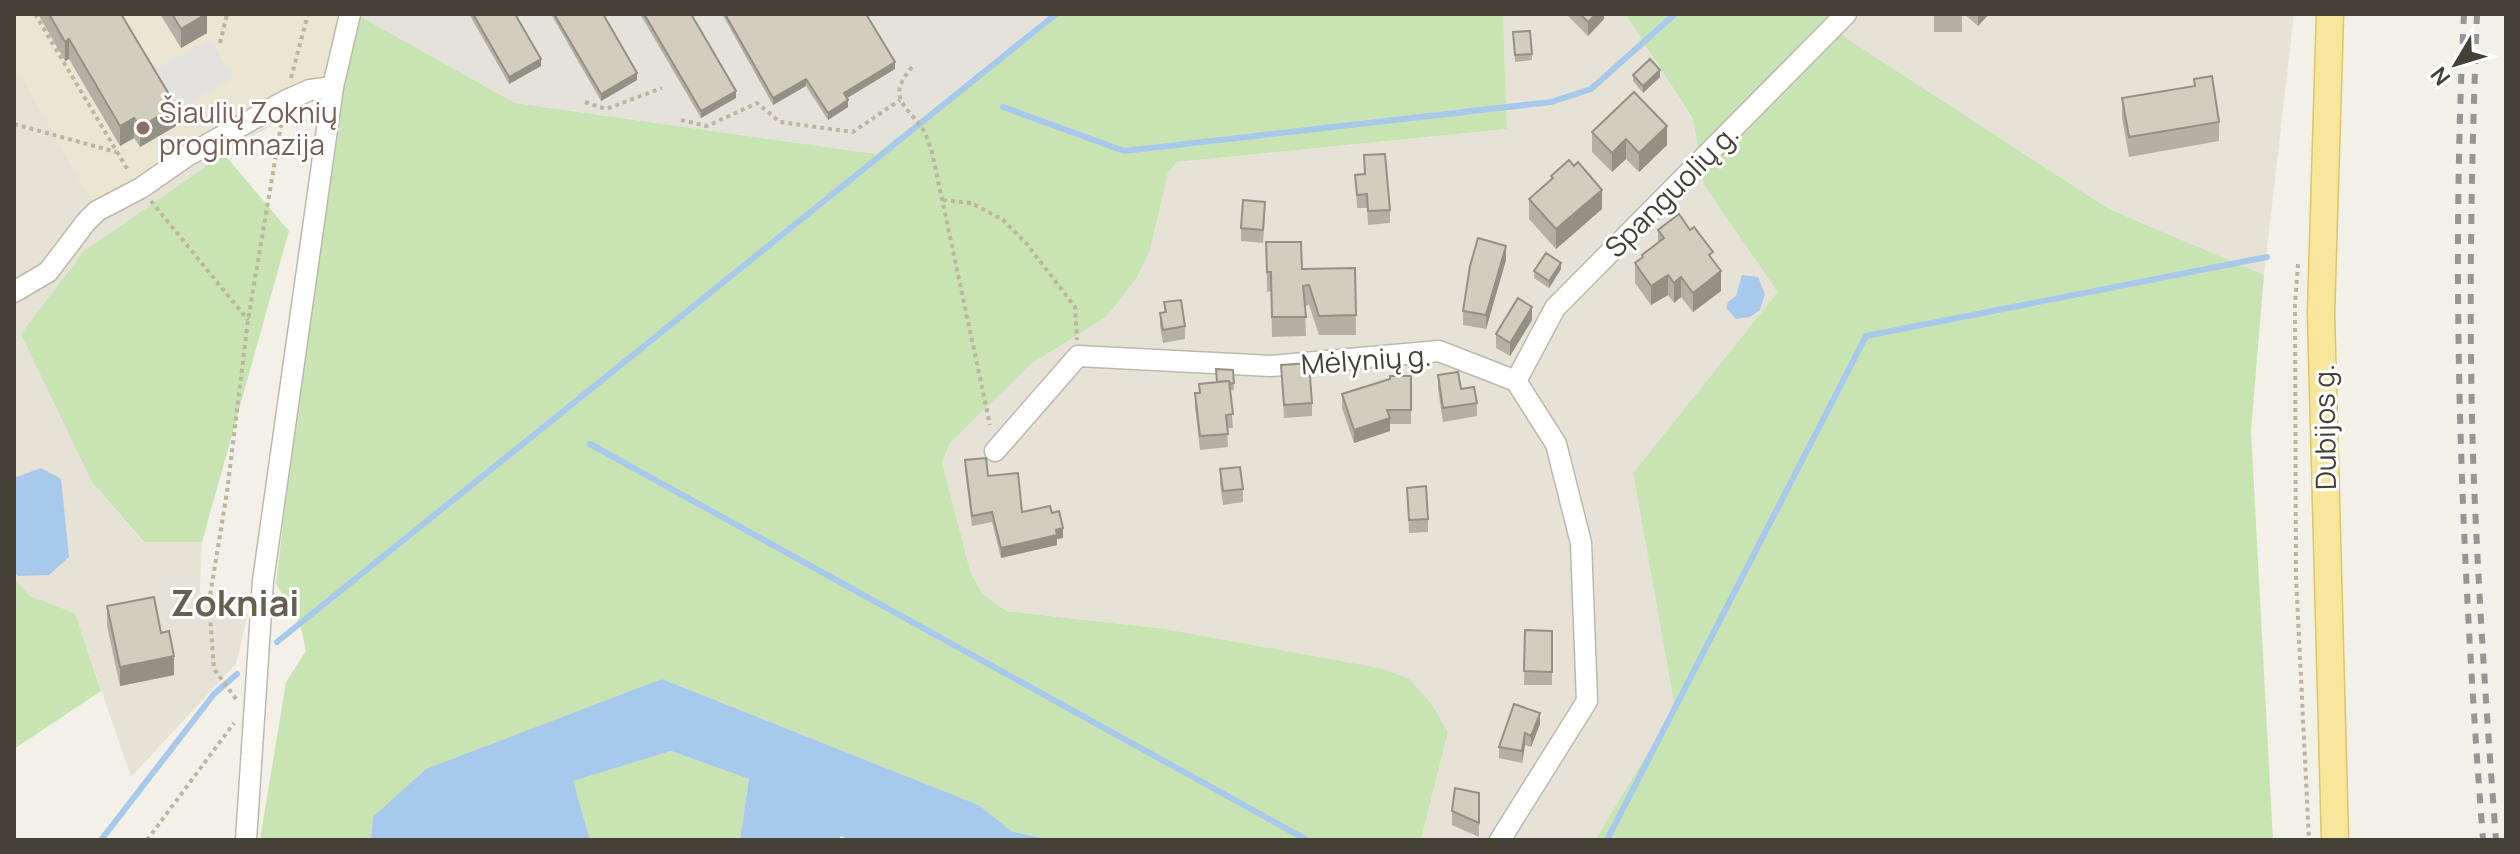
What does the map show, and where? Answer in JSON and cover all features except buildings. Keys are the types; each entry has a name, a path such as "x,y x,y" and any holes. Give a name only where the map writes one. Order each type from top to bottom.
{"main road":[{"name":"Dubijos g.","path":"2330,14 2321,313 2335,840"}],"street":[{"path":"246,840 247,700 333,87 350,14"},
{"name":"Spanguolių g.","path":"1516,381 1555,308 1846,14"},
{"path":"14,292 48,272 97,211 285,101 310,90 333,87"},
{"name":"Mėlynių g.","path":"1078,356 1271,366 1439,351 1516,381"},
{"path":"995,451 1078,356"},
{"path":"1500,840 1587,701 1581,543 1556,444 1516,381"}],"path":[{"path":"35,14 125,166"},
{"path":"220,43 227,14"},
{"path":"147,840 239,717 247,700 214,669 209,602 227,492 248,320 285,101 308,14"},
{"path":"912,67 900,81 900,100 924,130 932,152 995,451"},
{"path":"585,102 606,109 662,88"},
{"path":"681,120 707,126 757,103 780,122 853,132 900,100"},
{"path":"14,124 117,153"},
{"path":"141,188 248,320"},
{"path":"943,200 971,203 1002,219 1026,243 1075,307 1078,356"}],"shaded area":[{"path":"14,14 333,87 224,154 84,251 92,482 143,542 202,542 199,613 248,614 236,664 131,777 75,613 30,596 14,579"},
{"name":"Šiaulių Zoknių progimnazija","path":"14,14 350,14 333,87 310,90 97,211 14,64"},
{"path":"356,14 1053,14 876,154 515,103"},
{"path":"1503,14 1625,14 1693,120 1704,185 1779,292 1633,473 1675,708 1595,840 1421,840 1448,732 1431,703 1407,678 1380,668 1165,629 1006,611 983,594 971,574 942,462 950,443 1031,364 1106,317 1150,250 1168,173 1177,162 1507,129"},
{"path":"1835,14 2294,14 2264,275 2109,209 1843,36"},
{"path":"210,39 233,78 175,111 153,71"}],"green space":[{"path":"356,14 515,103 876,154 1053,14 1503,14 1507,129 1177,162 1168,173 1150,250 1137,277 1106,317 1031,364 950,443 942,462 971,574 983,594 1006,611 1165,629 1380,668 1408,678 1431,703 1448,732 1421,840 1051,840 1011,831 979,805 662,679 373,817 371,840 260,840 286,682 306,651 300,623 276,584 333,87"},
{"path":"1625,14 1835,14 1843,36 2109,209 2264,275 2251,431 2273,840 1595,840 1675,708 1633,473 1778,292 1704,185 1693,119"},
{"path":"224,154 289,231 202,542 144,542 92,482 21,334 84,251"},
{"path":"14,579 30,596 75,613 101,691 14,749"},
{"path":"671,751 749,779 740,840 590,840 572,781"}],"water":[{"path":"1742,275 1758,277 1765,294 1760,310 1750,317 1736,319 1726,308 1736,296"},
{"path":"41,468 61,479 69,557 49,575 18,576 14,572 14,478"},
{"path":"662,679 979,805 1011,831 1051,840 850,840 841,836 838,840 733,840 740,839 749,779 671,751 573,781 590,840 371,840 373,817 426,769"}],"waterway":[{"path":"277,642 1056,14"},
{"path":"1003,107 1124,151 1551,102 1591,89 1675,14"},
{"path":"1607,840 1866,336 2267,257"},
{"path":"590,444 1307,840"},
{"path":"101,840 214,694 237,674"}],"railway":[{"path":"2464,14 2458,221 2460,427 2469,634 2483,840"},
{"path":"2477,14 2471,248 2472,424 2496,840"}],"place":[{"name":"Šiaulių Zoknių progimnazija","path":"143,128"}],"district":[{"name":"Zokniai","path":"235,602"}]}
